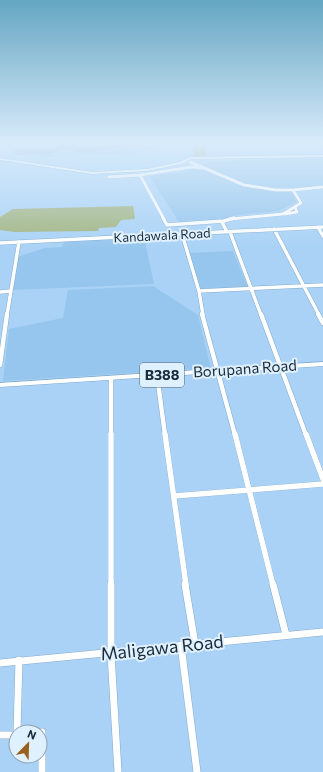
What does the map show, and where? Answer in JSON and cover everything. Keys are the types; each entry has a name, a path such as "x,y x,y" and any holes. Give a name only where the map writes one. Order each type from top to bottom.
{"main road":[{"name":"Borupana Road","path":"0,385 323,364"}],"street":[{"path":"142,178 167,225 222,222 234,218 297,212 295,207 301,203 293,190"},
{"path":"228,178 250,186 293,190 323,187"},
{"path":"222,222 228,232 252,288 282,367 309,446 323,479"},
{"path":"318,227 323,236"},
{"name":"Kandawala Road","path":"0,243 323,227"},
{"path":"274,229 323,324"},
{"path":"182,234 199,291 203,317 250,490 286,635"},
{"path":"0,365 4,324 19,242"},
{"path":"199,291 323,285"},
{"path":"0,292 11,291"},
{"path":"157,375 194,644"},
{"path":"111,378 111,654 118,772"},
{"path":"174,496 323,484"},
{"name":"Maligawa Road","path":"0,663 18,660 111,654 181,645 323,632"},
{"path":"181,645 197,772"},
{"path":"17,724 18,660"}],"shaded area":[{"path":"150,178 323,178 323,186 289,189 297,202 278,211 230,216 226,219 179,222"},
{"path":"144,237 154,284 12,290 17,257 45,248 62,247 64,241"},
{"path":"233,251 248,288 200,291 189,253"},
{"path":"153,286 198,315 211,368 3,381 9,329 63,318 68,290"}],"green space":[{"path":"133,206 135,219 121,220 116,227 99,228 98,231 14,232 0,230 0,217 13,209"}]}
